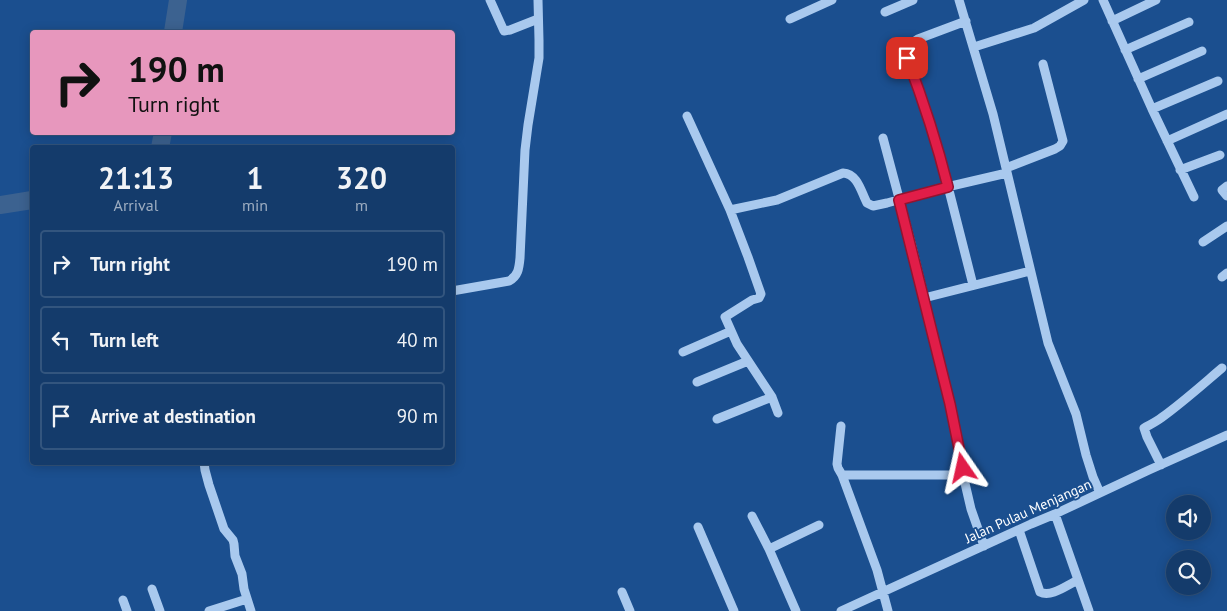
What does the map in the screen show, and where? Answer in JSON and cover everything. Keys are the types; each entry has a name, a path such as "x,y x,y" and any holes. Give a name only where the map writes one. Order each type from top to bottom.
{"street":[{"path":"490,0 504,31 538,20"},
{"path":"455,291 509,282 519,271 525,150 539,58 538,0"},
{"path":"885,12 913,0"},
{"path":"959,0 993,114 1048,343 1076,414 1086,455 1100,494"},
{"path":"974,47 1034,28 1084,0"},
{"path":"1103,0 1166,141 1194,197"},
{"path":"1112,22 1156,0"},
{"path":"790,19 829,1"},
{"path":"966,20 918,39 908,46 906,52 939,151 973,286"},
{"path":"1125,50 1189,22"},
{"path":"1138,79 1202,50"},
{"path":"730,210 777,200 843,173 848,173 855,179 867,203 879,205 1007,170 1055,149 1063,141 1043,64"},
{"path":"1152,109 1218,81"},
{"path":"1166,141 1227,114"},
{"path":"687,116 730,210 761,294 759,298 752,300 725,317 737,344 772,397 778,413"},
{"path":"883,138 950,404 971,508 984,546"},
{"path":"1180,170 1220,155"},
{"path":"1227,186 1222,190 1227,196"},
{"path":"1203,242 1227,226"},
{"path":"924,298 1030,271"},
{"path":"683,352 731,331"},
{"path":"697,382 748,361"},
{"path":"1160,465 1144,428 1176,407 1222,368"},
{"path":"717,419 772,397"},
{"path":"841,426 838,468 842,474 866,540 888,611"},
{"name":"Jalan Pulau Menjangan","path":"841,611 1227,435"},
{"path":"204,465 224,529 234,544 235,556 242,574 251,611"},
{"path":"842,474 950,475 960,476 964,479"},
{"path":"1055,514 1089,611"},
{"path":"752,516 796,611"},
{"path":"769,550 819,525"},
{"path":"698,527 734,611"},
{"path":"1019,530 1042,594 1050,594 1078,580"},
{"path":"152,589 160,611"},
{"path":"622,592 630,611"},
{"path":"208,611 248,599"},
{"path":"123,600 127,611"}],"waterway":[{"path":"173,30 178,0"},
{"path":"161,145 162,135"},
{"path":"0,205 30,200"}],"route":[{"path":"907,58 928,114 948,187 899,200 950,404 963,468"}]}
